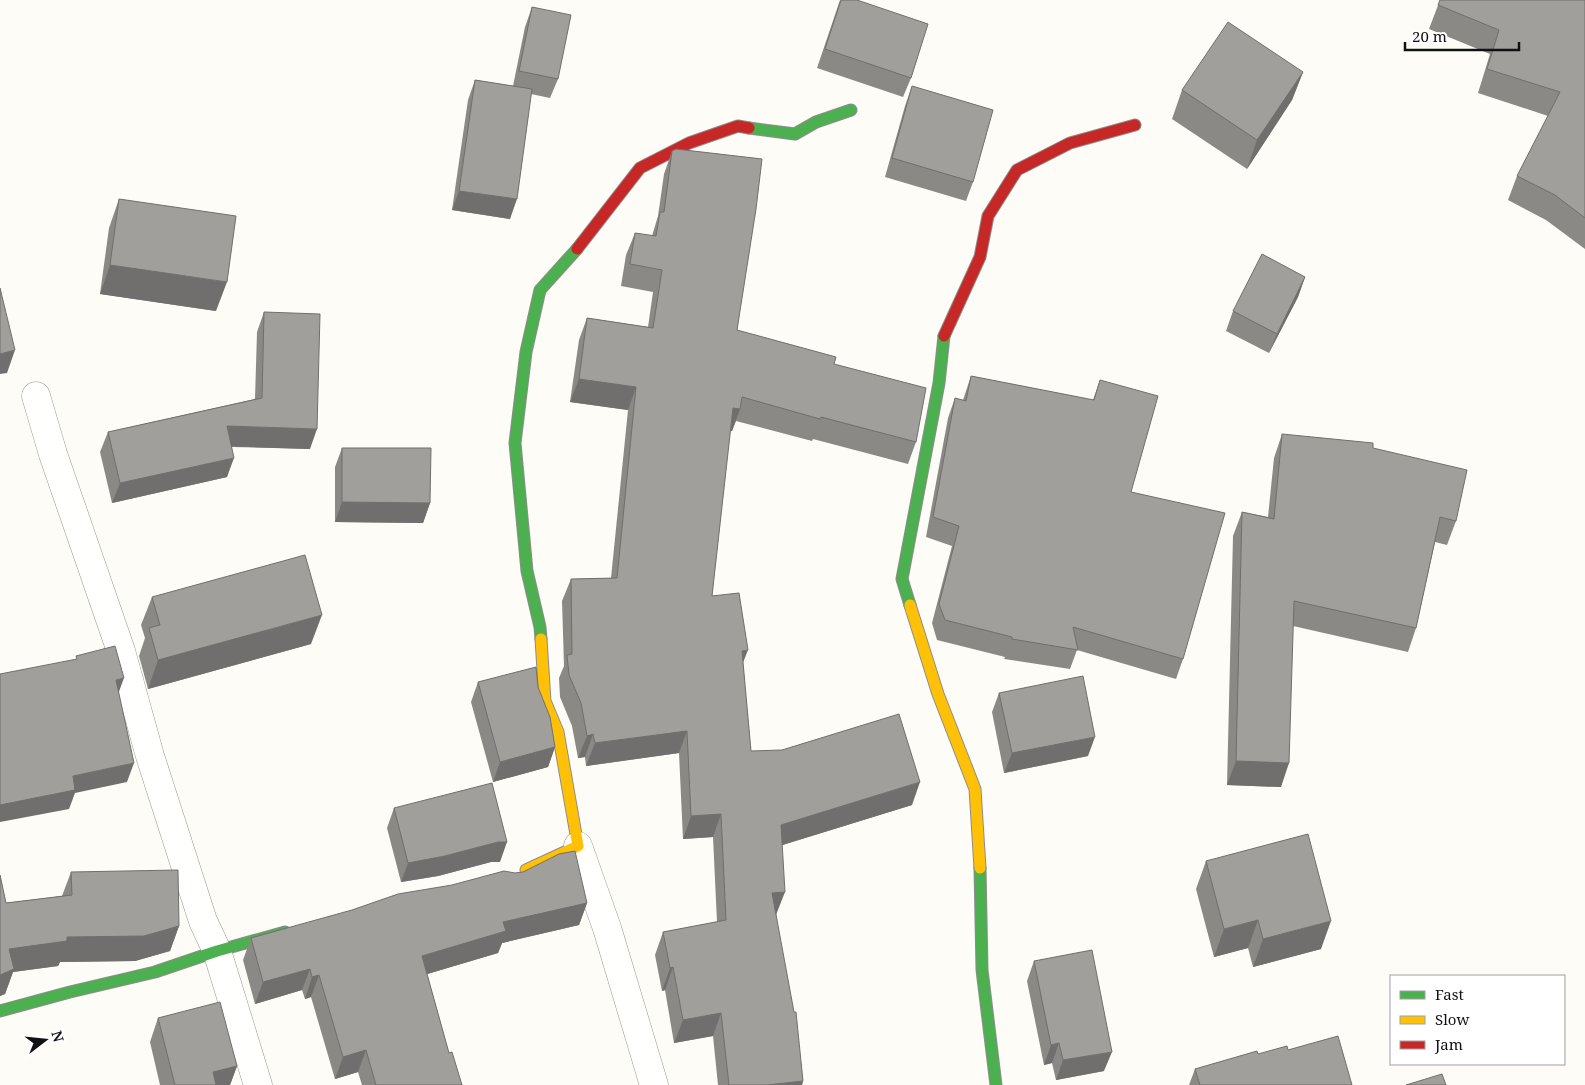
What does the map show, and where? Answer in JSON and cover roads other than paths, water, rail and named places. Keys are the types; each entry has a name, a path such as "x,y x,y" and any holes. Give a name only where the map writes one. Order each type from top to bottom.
{"street":[{"path":"654,1085 607,928 578,846 558,732 545,701 540,627 527,571 515,443 526,352 540,290 573,254 640,168 689,143 738,126 795,134 816,122 851,110"},
{"path":"996,1085 982,970 980,867 975,789 938,694 902,579 939,383 944,333 980,258 988,216 1017,170 1070,143 1135,125"},
{"path":"36,396 72,510 121,651 150,756 202,921 217,951 258,1085"},
{"path":"518,874 578,846"},
{"path":"0,1011 156,972 217,951 293,930"}]}
